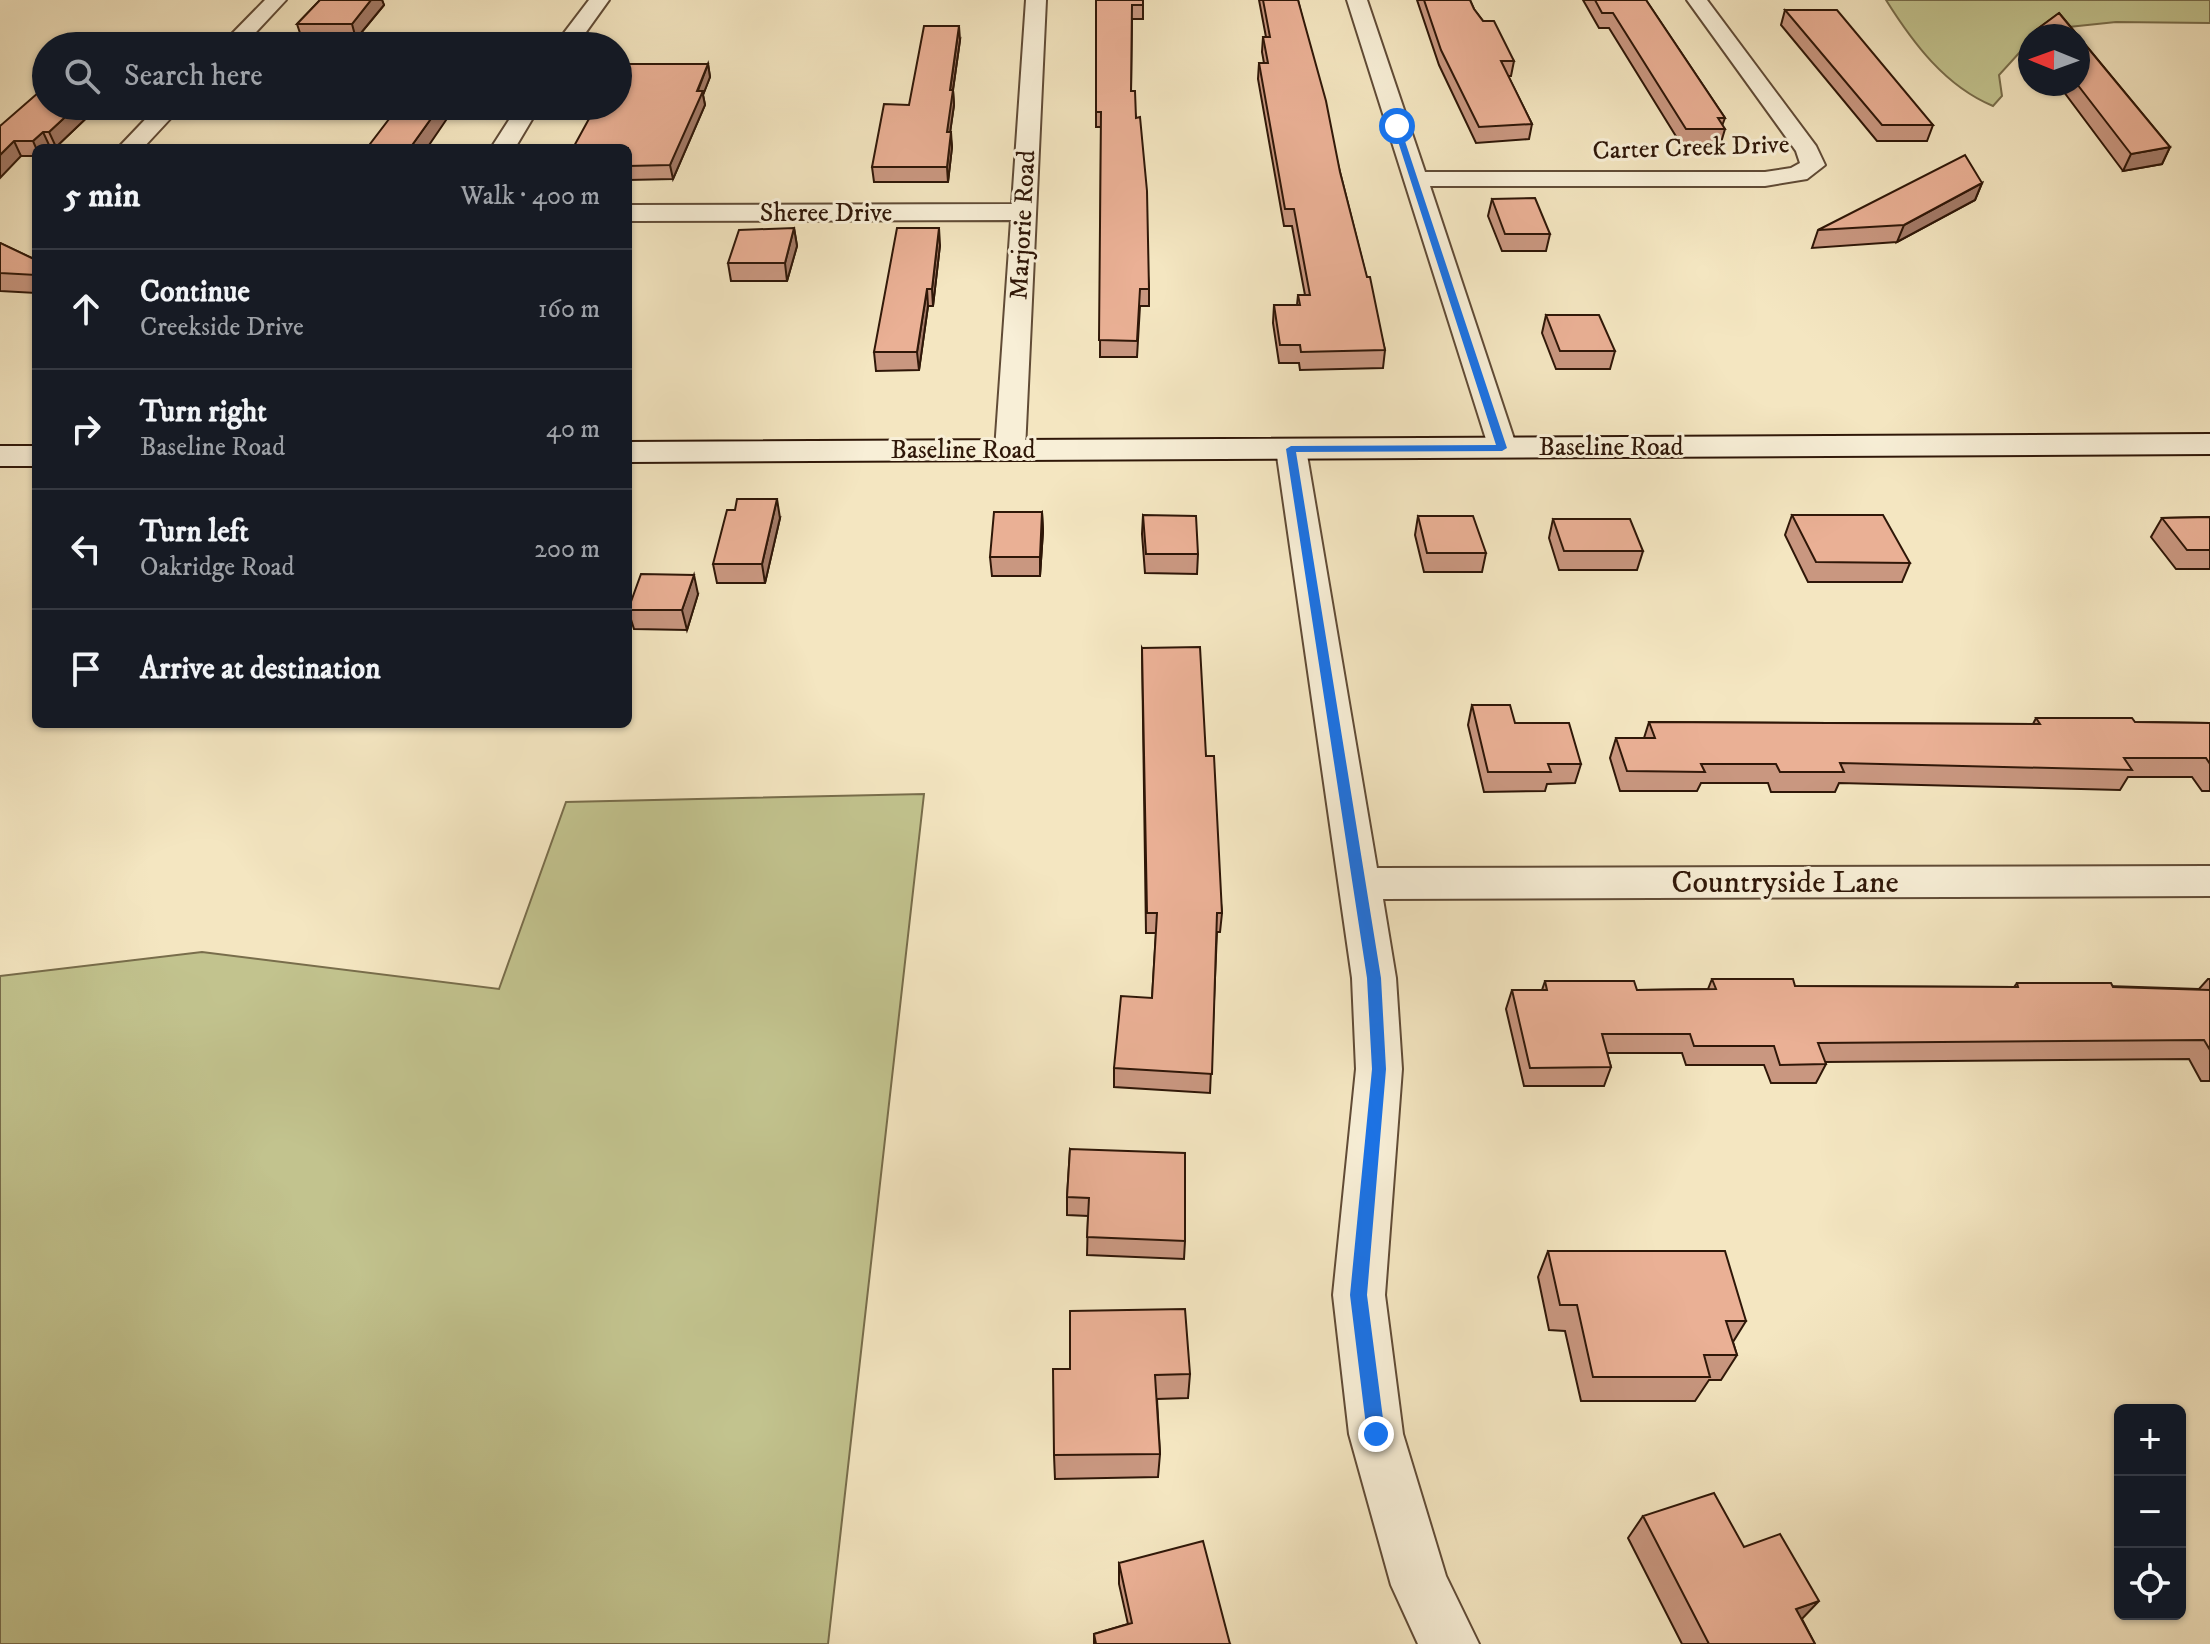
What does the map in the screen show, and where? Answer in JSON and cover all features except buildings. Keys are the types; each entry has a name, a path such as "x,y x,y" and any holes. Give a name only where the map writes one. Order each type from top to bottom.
{"street":[{"path":"245,32 276,0"},
{"path":"575,32 599,0"},
{"name":"Marjorie Road","path":"1010,450 1036,0"},
{"path":"1357,0 1502,448"},
{"name":"Carter Creek Drive","path":"1414,179 1765,179 1807,170 1813,165 1808,151 1697,0"},
{"path":"134,144 157,120"},
{"path":"505,144 520,120"},
{"name":"Sheree Drive","path":"632,213 1024,212"},
{"name":"Baseline Road","path":"632,452 2210,444"},
{"path":"1291,449 1374,978 1379,1069 1359,1295 1376,1434 1420,1585 1449,1644"},
{"path":"0,456 32,456"},
{"name":"Countryside Lane","path":"1360,884 2210,881"}],"green space":[{"path":"1886,0 2210,0 2210,23 2018,24 2018,54 1999,75 2002,96 1993,106 1945,75 1907,32"},
{"path":"924,794 828,1644 0,1644 0,976 202,952 499,989 566,802"}],"route":[{"path":"1376,1434 1359,1295 1379,1069 1374,978 1291,449 1502,448 1397,126"}]}
